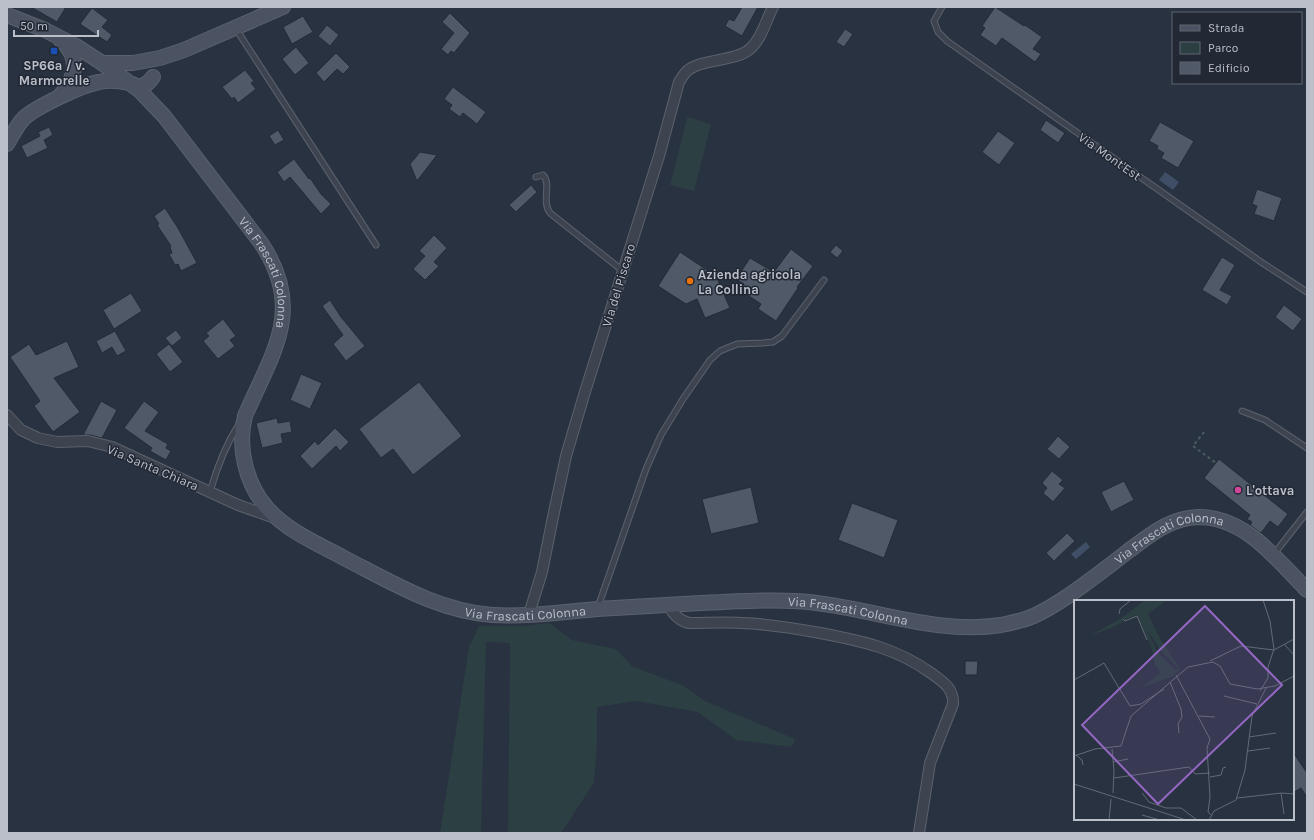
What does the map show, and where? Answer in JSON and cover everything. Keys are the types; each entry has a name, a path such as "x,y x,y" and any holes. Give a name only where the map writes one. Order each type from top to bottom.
{"street":[{"path":"102,63 139,62 160,58 184,50 283,7"},
{"name":"Via del Piscaro","path":"529,614 542,572 566,456 659,156 679,82 687,71 698,66 742,54 750,49 761,34 773,7"},
{"path":"7,15 45,30 65,44 72,56 74,67 72,80 54,101"},
{"name":"Via Frascati Colonna","path":"45,30 76,46 143,93 164,116 261,243 274,264 283,303 280,337 270,364 247,412 242,427 242,442 247,473 255,491 263,503 294,531 424,599 452,608 494,615 780,600 835,606 937,624 965,627 988,626 1021,621 1043,612 1078,589 1156,530 1178,520 1201,517 1213,518 1225,522 1249,534 1274,555 1307,590"},
{"path":"7,144 23,119 34,111 81,88 97,82 118,81 142,86 150,81 167,62 184,50"},
{"path":"131,84 129,78 130,72 132,67 139,62"},
{"path":"153,77 151,85 152,95 164,116"},
{"name":"Via Santa Chiara","path":"7,415 21,430 38,438 57,442 88,441 112,447 244,507 278,518"},
{"path":"668,605 672,613 677,618 689,623 733,622 767,625 812,632 876,645 926,669 945,684 952,693 953,704 930,763 919,833"}],"lane":[{"name":"Via Mont'Est","path":"942,7 934,21 938,32 947,41 1261,262 1307,292"},
{"path":"236,28 376,245"},
{"path":"536,177 543,175 547,180 546,201 550,213 623,271"},
{"path":"597,609 646,469 661,435 683,399 710,360 720,351 736,344 763,344 773,342 782,336 824,280"},
{"path":"1242,411 1265,420 1307,448"},
{"path":"210,492 216,470 225,449 247,412"},
{"path":"1274,555 1307,512"}],"path":[{"path":"1204,432 1193,446 1216,463"}],"green space":[{"path":"687,117 711,124 694,191 670,185"},
{"path":"549,623 572,640 616,649 632,666 684,686 705,701 795,739 792,747 736,740 698,712 636,701 597,707 597,744 594,783 561,833 508,833 510,643 486,642 481,833 440,833 469,647 479,626 522,626"}],"water":[{"path":"1165,172 1179,182 1173,190 1159,180"},
{"path":"1086,542 1090,547 1076,559 1071,554"}],"building":[{"path":"31,7 66,7 57,22"},
{"path":"742,7 758,7 742,36 725,26 729,19 734,21"},
{"path":"995,7 1042,37 1033,49 1041,54 1035,62 1002,38 996,46 980,35 985,28 982,26"},
{"path":"92,8 108,20 102,27 112,35 107,42 80,24"},
{"path":"450,13 470,33 454,53 451,51 448,55 441,49 454,33 442,22"},
{"path":"303,16 313,32 292,44 283,27"},
{"path":"327,25 339,35 330,46 318,36"},
{"path":"845,29 853,34 844,47 836,42"},
{"path":"296,47 309,63 295,75 282,59"},
{"path":"336,53 350,67 343,74 337,69 324,82 316,73"},
{"path":"245,70 254,81 251,83 256,89 238,103 234,97 232,99 222,87"},
{"path":"453,87 486,112 477,124 463,113 460,117 449,109 452,105 444,99"},
{"path":"1046,120 1065,133 1058,143 1040,130"},
{"path":"1160,122 1194,141 1178,168 1161,158 1164,153 1157,149 1158,146 1149,141"},
{"path":"49,127 53,135 44,140 48,148 27,158 21,146 40,136 38,132"},
{"path":"278,130 284,140 275,145 269,136"},
{"path":"998,131 1015,143 999,165 982,152"},
{"path":"420,152 437,155 417,181 410,164"},
{"path":"294,159 321,194 331,204 321,214 290,177 284,182 277,172"},
{"path":"531,185 537,192 516,212 509,205"},
{"path":"1257,189 1282,198 1274,221 1254,214 1257,206 1252,204"},
{"path":"165,208 197,263 181,271 178,264 175,265 169,254 172,253 171,246 157,225 159,224 154,216"},
{"path":"434,235 447,248 434,262 439,266 425,280 413,269 425,256 419,251"},
{"path":"836,245 843,251 837,258 830,252"},
{"path":"791,249 813,266 797,287 798,288 776,321 758,309 761,304 740,290 744,284 736,279 750,258 774,272"},
{"name":"Azienda agricola La Collina","path":"680,252 716,276 730,308 705,318 697,299 686,304 658,286"},
{"path":"1222,257 1235,265 1220,290 1232,296 1227,305 1202,290"},
{"path":"131,293 142,311 114,329 103,310"},
{"path":"330,300 341,317 365,346 346,361 333,344 343,335 322,306"},
{"path":"1284,305 1302,319 1293,331 1275,317"},
{"path":"223,319 236,336 230,340 235,346 218,359 203,341 209,336 206,333"},
{"path":"176,330 182,338 172,346 165,338"},
{"path":"115,331 126,351 117,356 112,347 102,353 96,341"},
{"path":"67,341 79,367 54,378 80,412 53,432 34,406 40,401 10,357 29,344 36,355"},
{"path":"169,344 183,362 170,372 156,354"},
{"path":"301,374 322,383 310,409 290,400"},
{"path":"419,382 462,436 413,475 393,449 381,458 359,429"},
{"path":"101,401 117,410 102,438 83,435"},
{"path":"144,401 159,412 145,431 168,444 166,448 171,451 166,460 150,451 152,448 124,428"},
{"path":"277,418 278,423 290,421 292,432 281,434 283,443 262,448 256,423"},
{"path":"335,428 349,442 340,451 336,446 312,469 300,456 315,441 318,445"},
{"path":"1058,436 1070,447 1059,459 1047,449"},
{"name":"L'ottava","path":"1219,459 1288,514 1278,527 1270,521 1261,533 1250,525 1252,522 1247,519 1250,515 1204,478"},
{"path":"1052,471 1063,480 1059,484 1065,488 1053,502 1043,493 1047,488 1042,483"},
{"path":"1124,481 1134,500 1111,512 1101,492"},
{"path":"751,487 759,523 711,534 702,499"},
{"path":"852,503 898,520 884,558 838,540"},
{"path":"1067,533 1075,541 1054,561 1046,553"},
{"path":"965,661 978,661 977,675 965,675"},
{"path":"1294,754 1307,773 1307,797 1301,788 1294,792"}],"place":[{"name":"SP66a / v. Marmorelle","path":"54,51"},
{"name":"Azienda agricola La Collina","path":"690,281"},
{"name":"L'ottava","path":"1238,490"}]}
